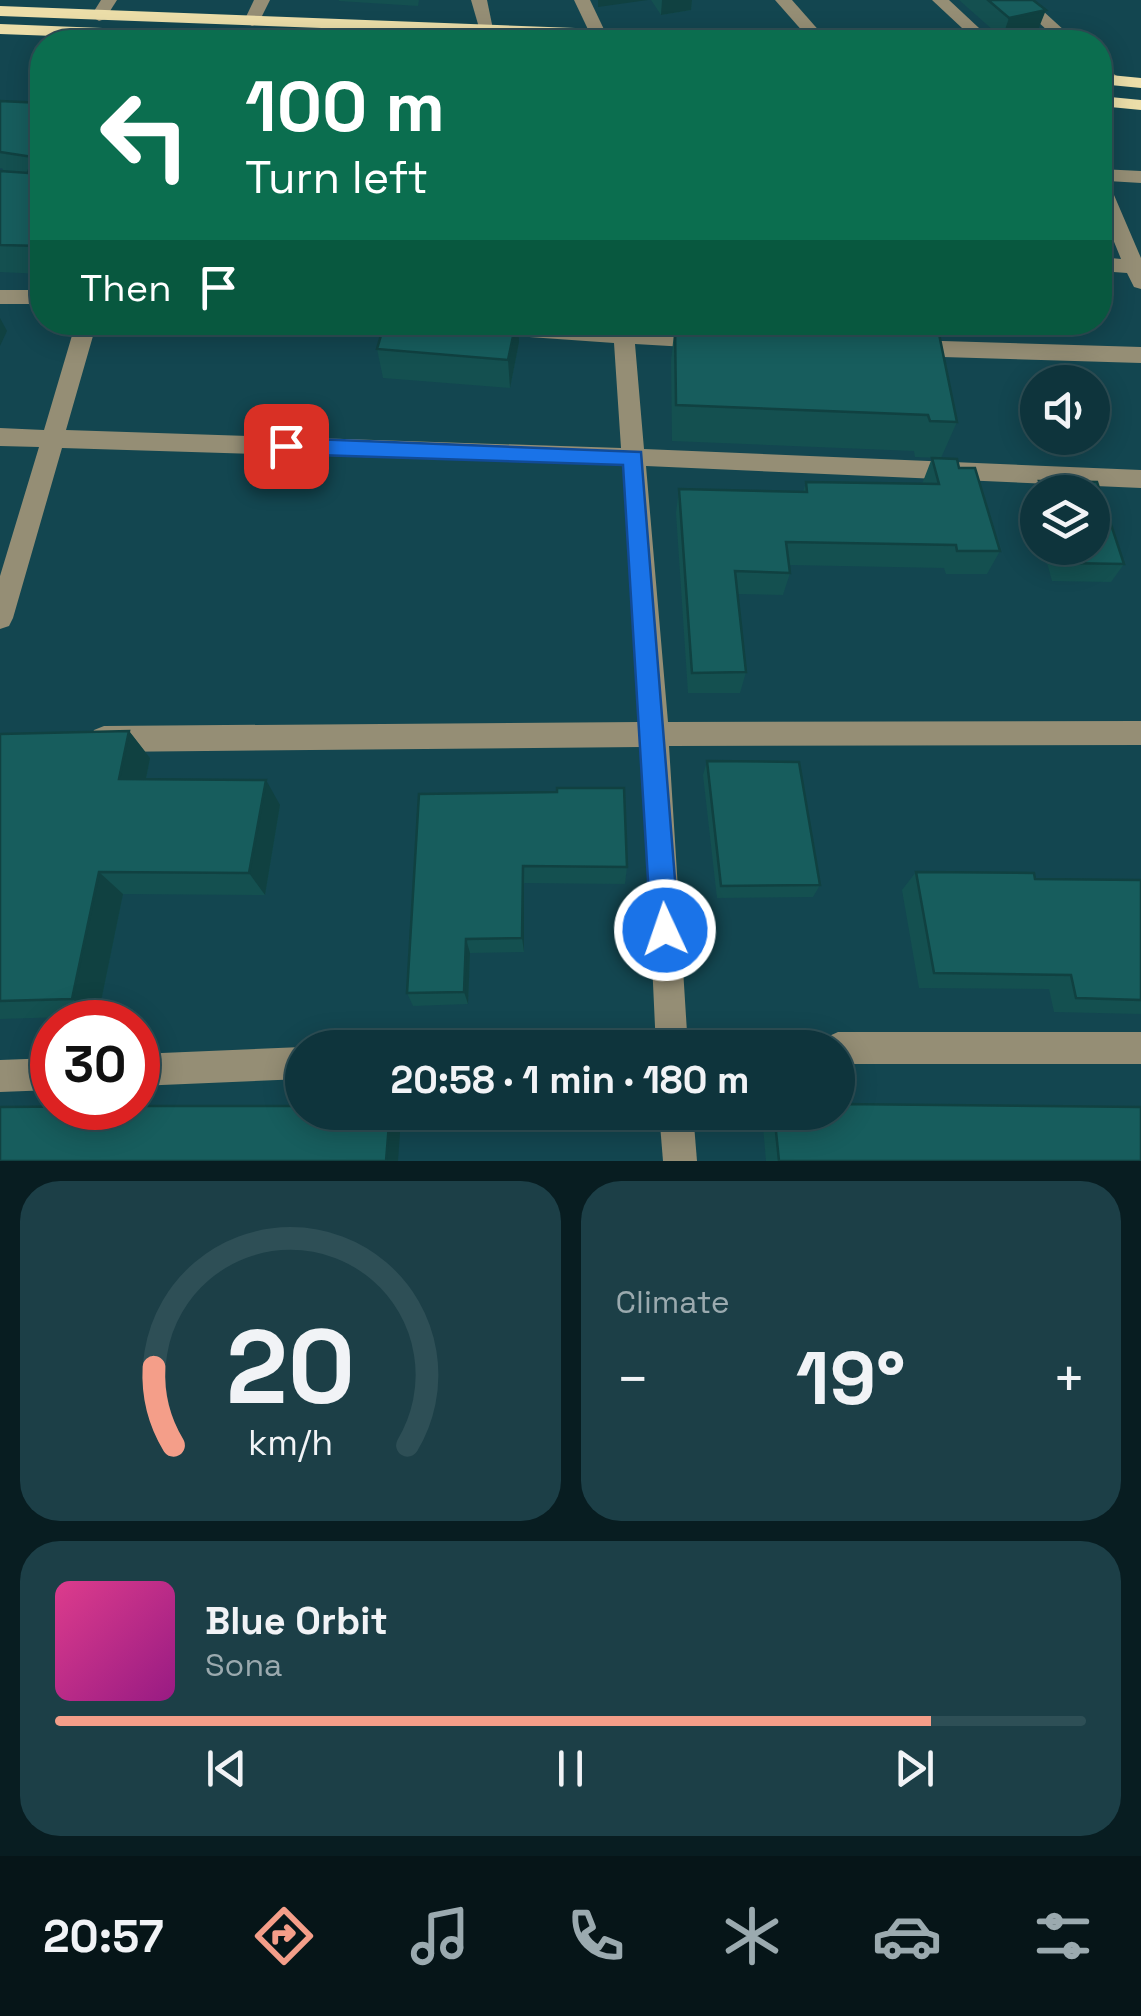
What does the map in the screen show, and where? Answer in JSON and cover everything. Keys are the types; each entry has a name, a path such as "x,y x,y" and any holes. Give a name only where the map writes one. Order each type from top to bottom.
{"main road":[{"path":"0,11 104,8 252,21 464,30"},
{"path":"0,29 30,30"},
{"path":"1112,78 1141,83"},
{"path":"1112,102 1141,105"}],"street":[{"path":"252,21 262,0"},
{"path":"479,0 488,30"},
{"path":"582,0 598,30"},
{"path":"783,0 809,30"},
{"path":"940,0 973,30"},
{"path":"1022,0 1056,30"},
{"path":"1112,175 1141,176"},
{"path":"1112,212 1138,272"},
{"path":"1112,267 1138,272"},
{"path":"0,297 30,297"},
{"path":"0,618 83,335"},
{"path":"624,335 655,734 671,1030"},
{"path":"660,335 724,342"},
{"path":"883,347 1141,356"},
{"path":"0,438 634,457 1141,480"},
{"path":"80,739 1141,733"},
{"path":"855,1048 1141,1048"},
{"path":"160,1069 285,1064"},
{"path":"0,1076 30,1075"},
{"path":"677,1130 680,1161"}],"building":[{"path":"988,0 1033,0 1046,10 1009,18"},
{"path":"0,101 30,102 30,157 0,152"},
{"path":"30,167 30,246 0,245 0,171 28,173"},
{"path":"381,335 513,335 508,360 377,349"},
{"path":"675,335 939,335 957,422 930,421 928,415 676,405"},
{"path":"932,458 957,459 959,468 975,468 1000,551 957,551 956,545 786,542 790,573 735,571 746,672 692,673 679,489 807,492 806,482 939,484"},
{"path":"1110,521 1124,564 1110,564"},
{"path":"129,731 119,779 266,780 249,873 99,872 72,999 0,1001 0,734"},
{"path":"707,761 799,762 820,885 721,886"},
{"path":"557,788 624,788 627,867 523,866 522,938 466,939 464,992 407,993 419,794 557,792"},
{"path":"916,872 1034,873 1035,879 1141,880 1141,1000 1076,998 1071,975 934,973"},
{"path":"855,1104 1141,1107 1141,1161 779,1161 776,1130 855,1130"},
{"path":"160,1106 285,1106 285,1130 389,1130 386,1161 0,1161 0,1107 30,1107 30,1130 160,1130"}],"route":[{"path":"286,446 634,457 665,930"}]}
